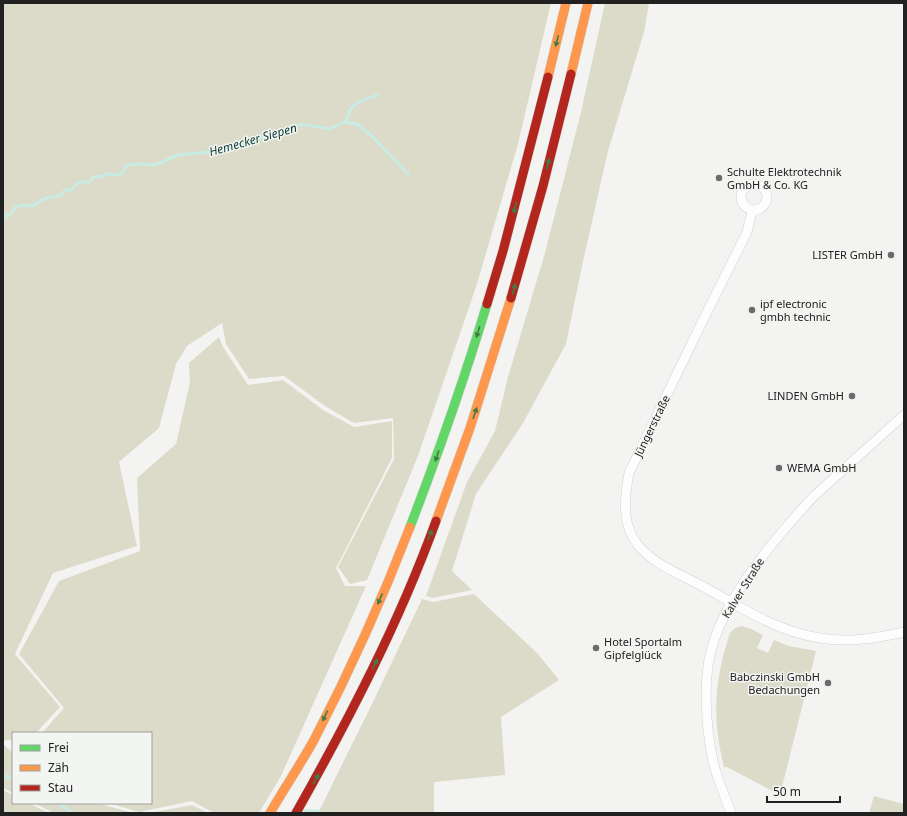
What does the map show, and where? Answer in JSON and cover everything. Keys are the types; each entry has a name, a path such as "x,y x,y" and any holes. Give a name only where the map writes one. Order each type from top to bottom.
{"highway":[{"path":"270,813 313,740 355,656 396,563 437,457 470,361 503,251 533,138 566,3"},
{"path":"296,813 361,694 416,572 449,488 493,360 533,223 571,76 588,3"}],"street":[{"name":"Jüngerstraße","path":"752,210 747,232 629,473 625,495 628,524 633,537 639,546 659,563 775,625 818,638 873,638 904,632"},
{"name":"Kalver Straße","path":"731,813 713,762 707,719 708,664 713,644 732,602 760,560 804,507 904,415"}],"green space":[{"path":"3,3 551,3 518,144 477,284 418,456 367,580 350,584 338,567 394,459 393,418 354,423 325,406 284,376 249,379 226,344 222,323 187,346 176,364 159,428 119,462 137,546 53,573 15,654 60,707 37,732 12,732 12,739 3,741"},
{"path":"605,3 649,3 644,32 608,151 566,344 523,423 476,494 452,571 472,590 433,598 426,596 467,482 495,431 508,377 545,253 581,112"},
{"path":"219,337 223,347 248,385 283,380 323,410 354,427 392,421 392,458 336,568 345,586 366,586 281,776 259,813 214,813 192,801 139,812 111,804 152,804 152,732 43,732 64,708 19,654 59,581 140,551 137,478 176,444 190,382 189,363"},
{"path":"474,594 537,653 559,680 501,717 505,775 434,782 434,813 318,813 422,599 433,602"},
{"path":"741,626 763,635 757,648 768,653 774,640 789,646 816,651 780,795 727,767 724,767 716,716 716,700 721,667 730,633 735,628"},
{"path":"3,744 12,752 12,792 3,788"},
{"path":"3,790 12,794 12,804 30,804 49,813 3,813"},
{"path":"874,796 904,804 904,813 869,813"},
{"path":"36,804 100,804 134,813 54,813"},
{"path":"192,805 208,813 149,813"}],"waterway":[{"path":"345,122 350,110 355,104 378,95"},
{"name":"Hemecker Siepen","path":"3,217 9,215 16,207 23,205 32,206 46,198 59,196 65,190 72,190 77,184 81,182 89,182 95,176 100,177 106,174 120,175 127,165 155,165 178,155 209,152 214,153 226,146 288,131 298,125 308,125 329,129 345,122 357,124 373,137 408,174"},
{"path":"3,775 12,779"},
{"path":"60,804 73,813"},
{"path":"304,811 318,811 321,813"}],"traffic: fast":[{"path":"410,527 450,417 487,304"}],"traffic: slow":[{"path":"548,77 566,3"},
{"path":"571,74 588,3"},
{"path":"436,521 470,428 511,298"},
{"path":"270,813 314,740 353,662 410,527"}],"traffic: jam":[{"path":"511,298 543,186 571,74"},
{"path":"487,304 503,251 548,77"},
{"path":"296,813 372,670 422,559 436,521"}],"place":[{"name":"Schulte Elektrotechnik GmbH & Co. KG","path":"719,178"},
{"name":"LISTER GmbH","path":"891,255"},
{"name":"ipf electronic gmbh technic","path":"752,310"},
{"name":"LINDEN GmbH","path":"852,396"},
{"name":"WEMA GmbH","path":"779,468"},
{"name":"Hotel Sportalm Gipfelglück","path":"596,648"},
{"name":"Babczinski GmbH Bedachungen","path":"828,683"}]}
